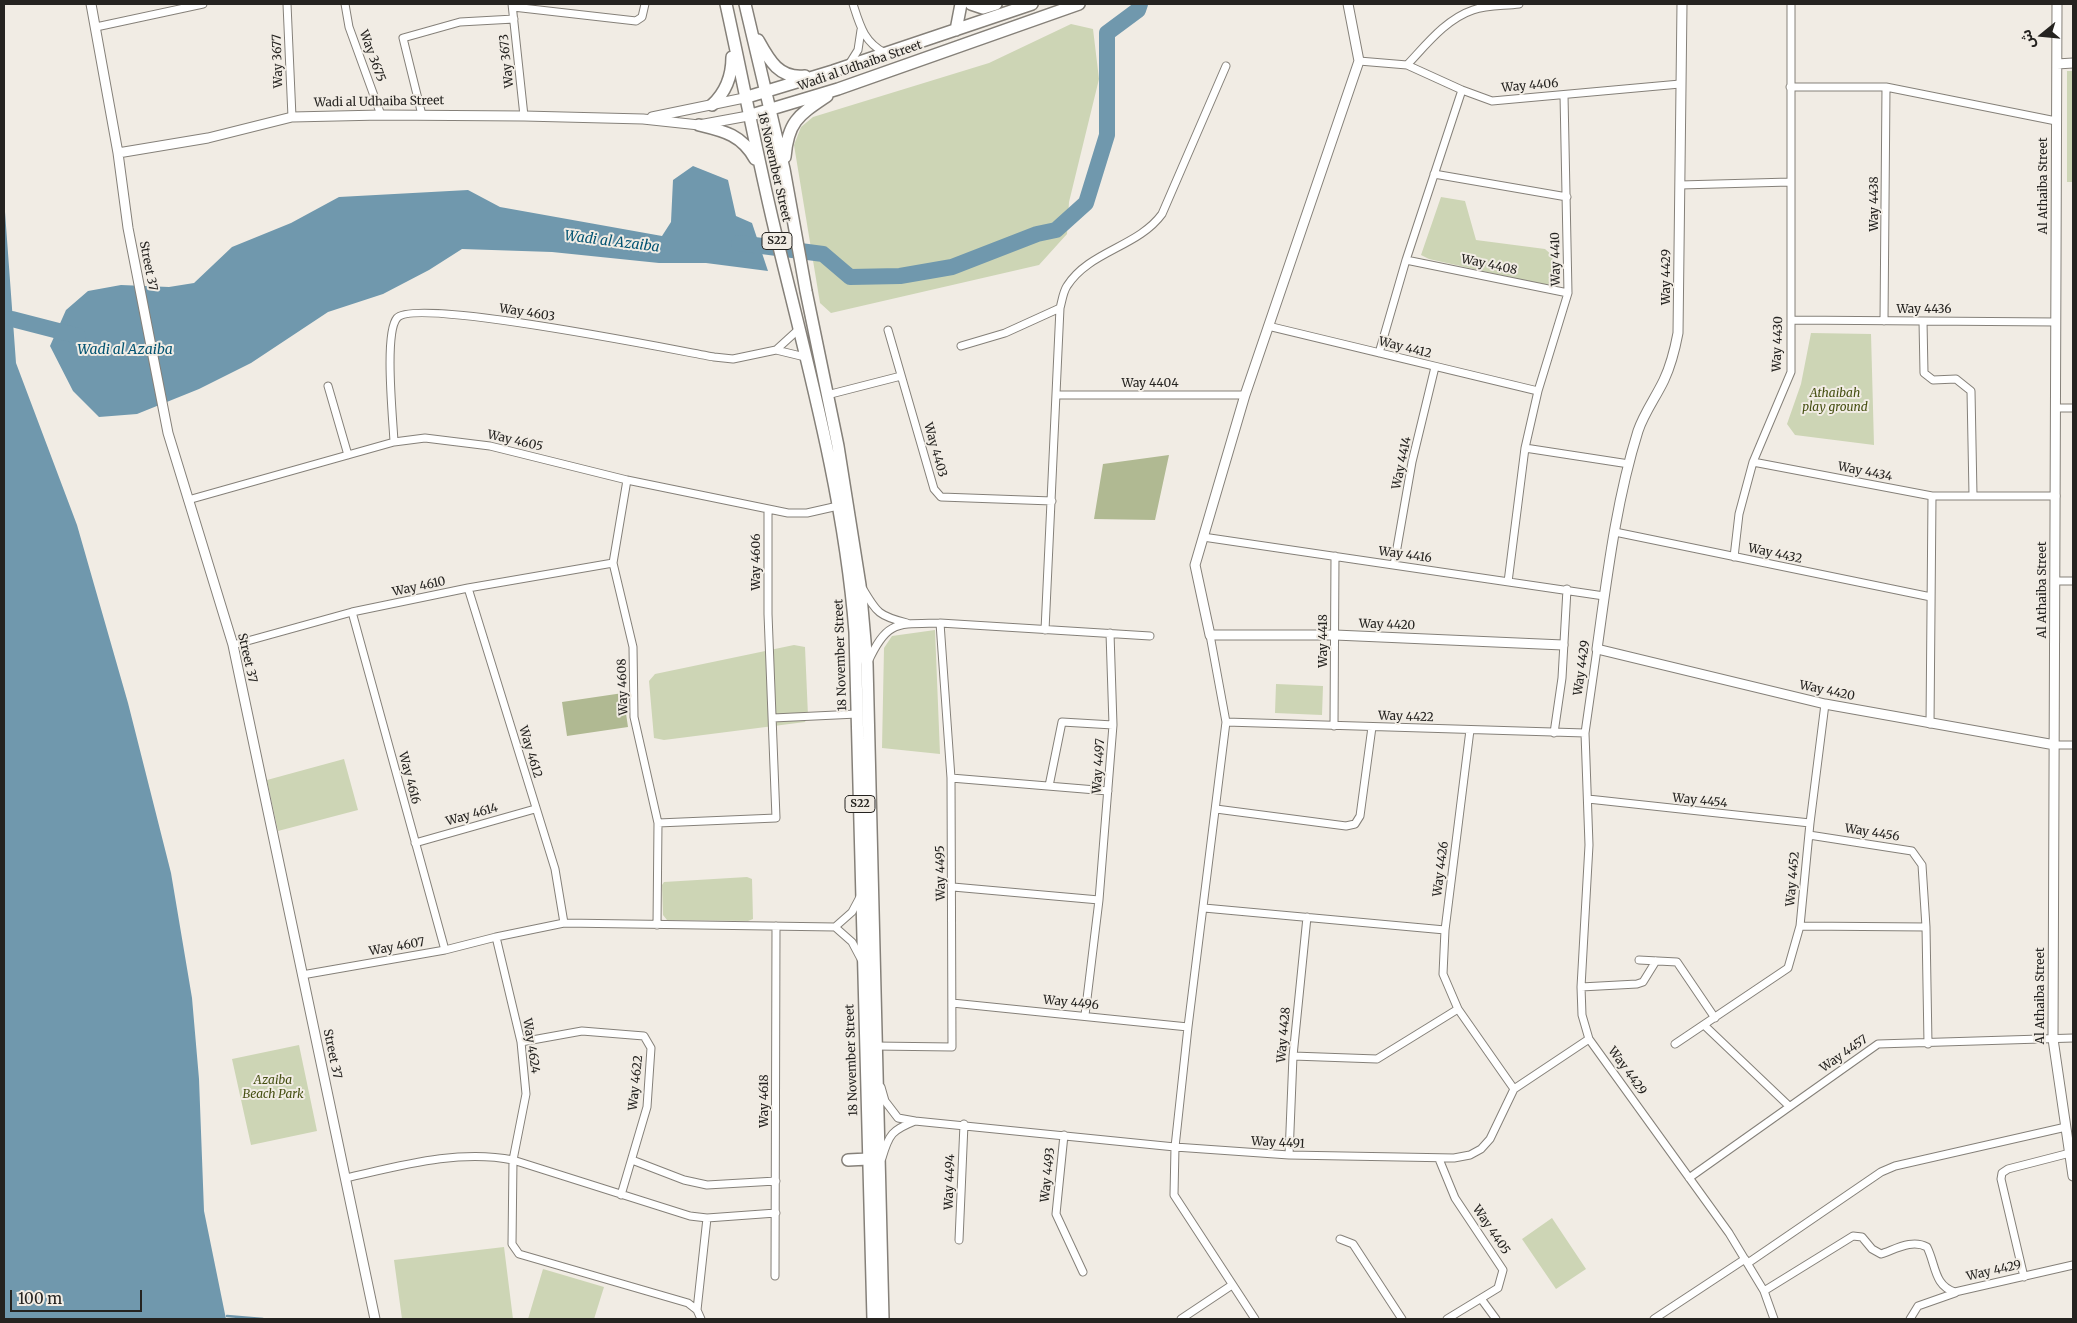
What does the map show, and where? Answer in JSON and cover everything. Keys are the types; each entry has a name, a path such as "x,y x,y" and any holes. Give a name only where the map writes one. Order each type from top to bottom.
{"main road":[{"name":"18 November Street","path":"726,4 759,167 799,329 848,554 852,596 857,714 862,962 873,1319"},
{"name":"18 November Street","path":"745,4 787,183 806,291 853,529 860,585 867,664 883,1319"},
{"path":"956,30 961,4"},
{"path":"971,4 983,8 996,4"},
{"name":"Wadi al Udhaiba Street","path":"744,98 833,71 1032,4"},
{"name":"Wadi al Udhaiba Street","path":"748,116 838,89 1079,4"},
{"path":"751,26 767,56 781,72 802,76 833,71"},
{"path":"712,105 720,98 730,80 732,33"},
{"path":"784,169 786,144 791,126 796,118 838,89"},
{"path":"699,125 736,136 743,141 759,167"},
{"path":"848,1160 868,1159"}],"street":[{"name":"Street 37","path":"91,4 118,153 128,228 168,433 233,644 375,1319"},
{"path":"96,27 203,4"},
{"name":"Way 3677","path":"287,4 292,117"},
{"name":"Way 3675","path":"345,4 349,27 381,115"},
{"path":"513,6 636,22 642,17 645,4"},
{"path":"854,4 861,30 868,42 885,54"},
{"path":"1255,1319 1174,1195 1176,1148 1188,1027 1226,722 1195,565 1244,395 1358,60 1348,4"},
{"path":"1407,65 1450,22 1461,15 1474,9 1519,4"},
{"name":"Way 4429","path":"1682,4 1678,333 1674,355 1665,380 1638,429 1615,532 1604,596 1585,733 1589,845 1581,987 1582,1015 1588,1040 1689,1178 1746,1261 1764,1291 1774,1319"},
{"name":"Way 4430","path":"1734,557 1739,514 1753,462 1791,372 1790,4"},
{"name":"Al Athaiba Street","path":"2057,4 2053,1039 2073,1176"},
{"name":"Way 3673","path":"513,6 524,116"},
{"path":"422,115 403,38 460,22 514,19"},
{"path":"848,66 858,50 861,30"},
{"name":"Way 4406","path":"1358,60 1407,65 1462,90 1492,101 1680,84"},
{"path":"2057,64 2073,63"},
{"path":"1045,630 1060,308 1066,288 1076,274 1135,237 1156,222 1162,214 1226,66"},
{"path":"1790,87 1886,88 2056,121"},
{"name":"Way 4438","path":"1884,321 1886,88"},
{"path":"1379,353 1406,260 1462,90"},
{"name":"Way 4410","path":"1508,582 1525,448 1538,391 1568,293 1564,95"},
{"name":"Wadi al Udhaiba Street","path":"643,119 744,98"},
{"name":"Wadi al Udhaiba Street","path":"118,153 208,138 292,117 381,115 524,116 643,119 699,125 748,116"},
{"path":"1434,174 1566,196"},
{"path":"1680,185 1790,182"},
{"name":"Way 4408","path":"1406,260 1568,293"},
{"path":"960,346 1005,333 1060,308"},
{"name":"Way 4603","path":"394,442 390,338 397,318 404,314 418,312 496,320 714,357 733,359 776,350 805,357"},
{"name":"Way 4436","path":"1791,320 2056,322"},
{"path":"1923,321 1924,373 1933,380 1956,379 1971,391 1973,496"},
{"name":"Way 4412","path":"1268,326 1538,391"},
{"path":"776,350 799,329"},
{"name":"Way 4403","path":"888,330 934,489 941,497 1052,501"},
{"name":"Way 4414","path":"1394,565 1412,462 1435,366"},
{"path":"827,395 901,376"},
{"path":"328,386 348,455"},
{"name":"Way 4404","path":"1056,395 1244,395"},
{"path":"2056,408 2073,408"},
{"name":"Way 4605","path":"188,500 394,442 425,438 490,446 627,480 768,510 807,513 838,506"},
{"path":"1525,448 1629,464"},
{"name":"Way 4434","path":"1753,462 1932,496 2056,496"},
{"name":"Way 4608","path":"627,480 613,563 633,647 634,717 658,823 657,925"},
{"path":"1930,724 1932,496"},
{"name":"Way 4606","path":"658,823 776,818 768,614 768,510"},
{"name":"Way 4432","path":"1615,532 1931,597"},
{"name":"Way 4416","path":"1203,537 1567,589 1604,596"},
{"name":"Way 4418","path":"1334,726 1336,556"},
{"name":"Way 4610","path":"233,644 352,612 468,588 613,563"},
{"path":"2055,581 2073,582"},
{"path":"860,585 876,611 891,619 910,624"},
{"name":"Way 4612","path":"468,588 555,869 564,924"},
{"path":"1554,733 1562,678 1567,589"},
{"name":"Way 4616","path":"352,612 445,950"},
{"path":"867,664 878,640 888,629 910,624 940,623 1150,636"},
{"name":"Way 4495","path":"875,1046 952,1047 951,778 940,623"},
{"name":"Way 4497","path":"1085,1015 1098,900 1113,725 1110,633"},
{"name":"Way 4420","path":"1210,635 1335,635 1563,644"},
{"name":"Way 4420","path":"1597,649 1825,704 2055,745"},
{"name":"Way 4452","path":"1675,1044 1788,968 1800,926 1810,823 1825,704"},
{"path":"773,718 857,714"},
{"path":"1049,786 1062,722 1113,725"},
{"name":"Way 4422","path":"1226,722 1585,733"},
{"path":"1216,809 1346,826 1355,824 1360,816 1372,727"},
{"name":"Way 4426","path":"1470,730 1445,930 1443,974 1458,1009 1514,1089"},
{"path":"2055,745 2073,745"},
{"path":"951,778 1108,791"},
{"name":"Way 4454","path":"1588,799 1810,823"},
{"name":"Way 4614","path":"415,843 535,809"},
{"name":"Way 4456","path":"1809,834 1912,851 1922,865 1926,927 1928,1044"},
{"path":"952,887 1098,900"},
{"path":"835,927 852,912 862,891"},
{"path":"1204,908 1445,930"},
{"name":"Way 4428","path":"1288,1155 1293,1056 1307,917"},
{"path":"496,937 564,924 835,927 852,942 862,962"},
{"name":"Way 4618","path":"775,1276 776,926"},
{"path":"1800,926 1926,927"},
{"name":"Way 4607","path":"302,975 445,950 496,937"},
{"name":"Way 4624","path":"496,937 521,1042 526,1094 513,1160 514,1249 519,1254 688,1302 697,1310"},
{"path":"1639,960 1677,962 1715,1018"},
{"path":"1581,987 1637,984 1643,982 1656,961"},
{"name":"Way 4496","path":"952,1003 1085,1015 1188,1027"},
{"path":"1293,1056 1377,1059 1458,1009"},
{"path":"1704,1025 1789,1106"},
{"name":"Way 4622","path":"521,1042 582,1031 644,1036 651,1048 647,1107 621,1195"},
{"name":"Way 4457","path":"1689,1178 1878,1044 1928,1044 2073,1038"},
{"path":"1514,1089 1588,1040"},
{"name":"Way 4491","path":"876,1070 885,1101 898,1118 1064,1134 1176,1148 1288,1155 1439,1159 1470,1155 1481,1149 1490,1139 1514,1089"},
{"path":"878,1171 886,1144 896,1129 915,1121"},
{"name":"Way 4494","path":"959,1240 964,1124"},
{"path":"1654,1319 1881,1172 1895,1166 2066,1127"},
{"name":"Way 4493","path":"1064,1134 1056,1214 1083,1272"},
{"path":"2024,1277 2001,1179 2002,1173 2008,1169 2070,1153"},
{"path":"346,1178 425,1161 488,1155 513,1160 690,1216 707,1218 776,1213"},
{"name":"Way 4405","path":"1439,1159 1455,1198 1503,1270 1498,1288 1482,1300 1447,1319"},
{"path":"632,1160 684,1180 707,1185 776,1180"},
{"path":"701,1319 697,1310 707,1218"},
{"name":"Way 4429","path":"1764,1291 1853,1236 1862,1236 1872,1250 1882,1254 1908,1244 1920,1244 1927,1248 1938,1281 1948,1290 1956,1292 2073,1265"},
{"path":"1340,1239 1353,1244 1402,1319"},
{"path":"1181,1319 1232,1285"},
{"path":"1910,1319 1918,1306 1956,1292"},
{"path":"1482,1300 1496,1319"}],"green space":[{"path":"1071,24 1093,29 1099,79 1069,202 1067,234 1039,265 831,313 820,303 794,145 801,127 813,117 989,63"},
{"path":"2067,71 2073,71 2073,182 2067,182"},
{"path":"1441,197 1465,201 1476,240 1545,249 1553,256 1550,284 1545,285 1429,259 1421,255"},
{"name":"Athaibah play ground","path":"1811,333 1871,334 1874,445 1795,435 1787,424 1801,384"},
{"path":"1169,455 1155,520 1094,519 1103,464"},
{"path":"935,630 940,754 882,748 884,648 892,636"},
{"path":"794,645 805,647 808,716 805,722 664,740 654,738 649,681 655,674"},
{"path":"1276,684 1323,686 1322,715 1275,713"},
{"path":"623,693 628,727 567,736 562,702"},
{"path":"344,759 358,810 278,831 267,780"},
{"path":"747,877 752,879 753,919 748,921 667,920 663,915 662,885 664,882"},
{"name":"Azaiba Beach Park","path":"299,1045 317,1131 251,1145 232,1059"},
{"path":"1552,1218 1586,1269 1556,1289 1522,1239"},
{"path":"504,1247 513,1319 402,1319 394,1260"},
{"path":"543,1269 604,1287 594,1319 528,1319"}],"water":[{"name":"Wadi al Azaiba","path":"693,166 728,180 736,216 752,223 768,271 706,263 659,263 552,252 462,249 429,270 383,294 328,312 251,363 199,389 137,414 99,417 73,391 50,346 66,310 88,291 121,285 169,287 194,283 232,247 291,223 339,197 468,190 500,207 662,236 671,222 673,180"},
{"path":"4,198 16,363 77,525 128,703 171,873 192,998 199,1079 204,1211 226,1319 4,1319"}],"waterway":[{"name":"Wadi al Azaiba","path":"739,243 823,254 850,277 900,276 952,267 1037,234 1056,230 1086,203 1107,135 1107,33 1138,10 1140,4"},
{"name":"Wadi al Azaiba","path":"12,319 78,336"},
{"path":"227,1316 263,1319"}]}
